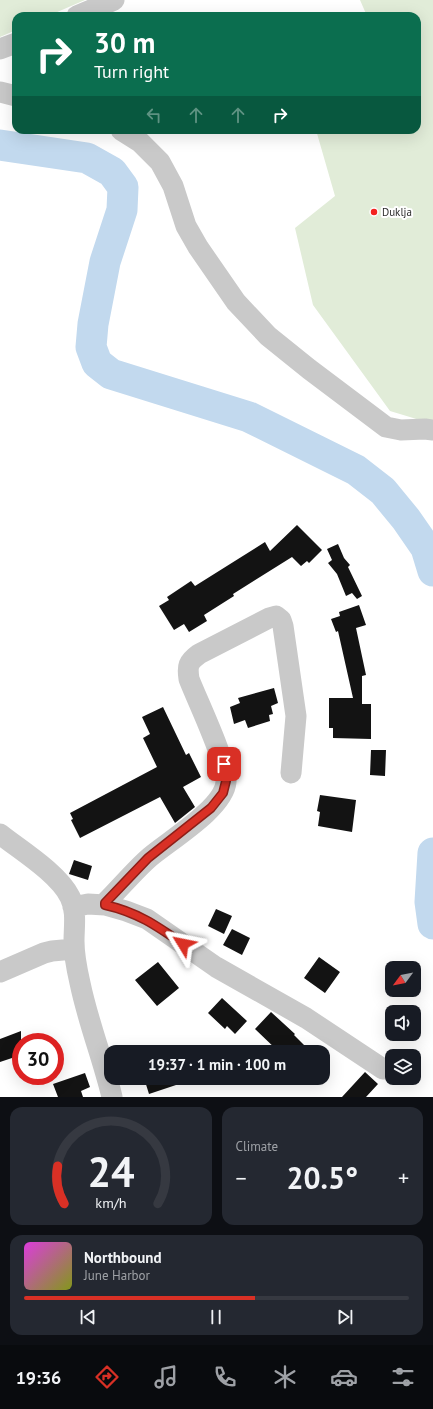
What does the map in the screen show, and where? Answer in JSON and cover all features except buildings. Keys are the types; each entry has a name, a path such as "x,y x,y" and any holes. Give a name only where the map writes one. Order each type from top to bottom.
{"street":[{"path":"86,12 114,0"},
{"path":"0,50 12,45"},
{"path":"0,92 12,95"},
{"path":"127,134 140,142 160,162 173,186 186,226 198,247 236,302 268,336 309,370 386,426 401,430 433,430"},
{"path":"105,905 107,901 148,858 211,808 223,793 226,781 224,764 189,679 188,668 192,659 199,654 276,616 281,620 296,716 291,773"},
{"path":"0,834 38,862 51,874 69,896 73,907 75,923 74,949 80,984 112,1097"},
{"path":"73,907 88,904 105,905 148,919 216,967 306,1018 383,1069"},
{"path":"0,972 44,953 74,949"}],"green space":[{"path":"0,0 85,0 57,12 12,12 12,32 0,37"},
{"name":"Duklja","path":"360,0 433,0 433,424 390,411 313,305 295,228 335,196 317,134 421,134 421,12 365,12"}],"waterway":[{"path":"0,145 87,158 112,172 123,187 122,210 105,262 93,324 91,347 97,363 111,374 249,417 356,470 383,491 406,519 426,548 433,571"},
{"path":"433,853 430,902 433,924"}],"place":[{"name":"Duklja","path":"374,212"}],"route":[{"path":"183,944 148,919 105,905 105,903 148,858 211,808 223,793 226,781 224,764"}]}
